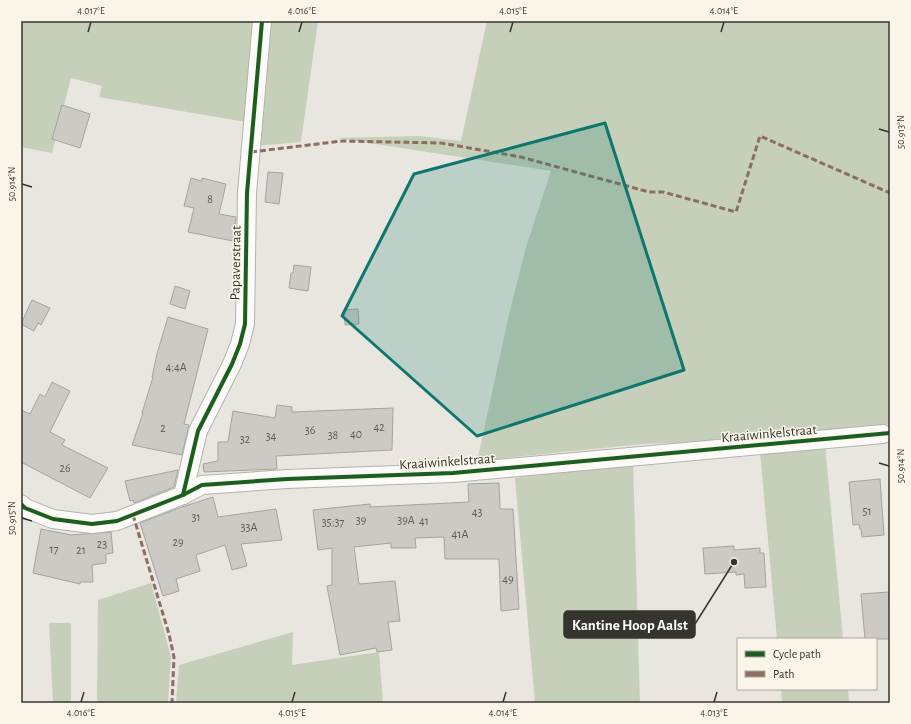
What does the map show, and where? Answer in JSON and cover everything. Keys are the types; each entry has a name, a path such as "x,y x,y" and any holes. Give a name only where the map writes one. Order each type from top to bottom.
{"street":[{"name":"Papaverstraat","path":"183,495 198,431 232,364 240,344 245,324 247,193 262,21"},
{"name":"Kraaiwinkelstraat","path":"21,504 25,508 53,519 92,524 117,521 183,495 202,485 286,479 453,473 883,434"}],"highlighted area":[{"path":"605,123 684,370 477,436 342,316 414,174"}],"green space":[{"path":"21,21 256,21 246,122 99,97 102,86 71,78 52,153 21,147"},
{"path":"268,21 318,21 301,142 256,146"},
{"path":"487,21 890,21 890,424 744,441 643,444 477,462 509,314 526,247 551,171 337,138 419,136 461,141"},
{"path":"825,445 843,638 777,638 760,452"},
{"path":"633,462 640,703 535,703 515,478"},
{"path":"151,583 171,657 168,703 97,703 98,600"},
{"path":"49,623 71,623 71,703 53,703"},
{"path":"293,632 292,665 379,652 383,703 176,703 179,665"},
{"path":"781,690 848,690 849,703 782,703"}],"building":[{"path":"62,105 90,114 80,148 52,139"},
{"path":"268,172 283,173 279,204 265,202"},
{"path":"191,178 202,181 202,178 226,184 219,214 236,217 233,241 188,232 194,208 184,206"},
{"path":"294,265 311,267 308,291 289,288 291,273 293,273"},
{"path":"175,286 190,291 185,309 170,304"},
{"path":"32,300 50,308 41,325 38,323 34,331 21,324"},
{"path":"358,309 359,324 345,325 344,310"},
{"path":"168,317 208,329 184,424 189,425 182,455 132,445 143,413 153,377 157,354"},
{"path":"52,382 70,391 50,432 65,440 62,445 108,468 90,498 21,462 21,410 30,414 40,394 45,397"},
{"path":"277,405 292,407 292,412 393,408 392,450 276,456 277,469 204,472 203,464 218,461 218,442 228,442 233,411 275,418"},
{"path":"178,470 174,487 134,503 133,500 130,501 125,481"},
{"path":"880,479 884,535 862,537 859,524 853,525 849,482"},
{"path":"499,483 500,509 513,509 519,609 501,611 499,559 445,559 444,537 415,538 416,548 391,548 391,543 354,547 359,584 395,581 400,621 388,622 392,650 377,652 376,648 340,655 327,586 332,585 332,548 318,550 313,510 370,504 370,507 469,502 468,484"},
{"path":"213,497 218,517 276,509 282,540 241,544 247,566 232,570 225,545 196,555 200,571 176,579 179,591 163,596 140,523"},
{"path":"41,529 71,535 111,532 113,553 106,554 106,563 92,565 93,582 80,582 80,584 33,573"},
{"path":"734,546 734,550 760,548 760,553 764,553 766,587 745,588 744,574 736,575 736,572 705,574 703,548"},
{"path":"889,592 890,639 865,638 861,594"}],"marked path":[{"path":"251,152 342,141 441,143 521,157 649,192 663,192 736,212 760,136 890,193"},
{"path":"133,515 169,634 174,657 172,703"}],"cycle path":[{"path":"183,495 198,431 232,364 240,344 245,324 247,193 262,21"},
{"path":"21,504 25,508 53,519 92,524 117,521 183,495 202,485 287,479 453,473 890,433"}],"place":[{"name":"Kantine Hoop Aalst","path":"734,562"}]}
